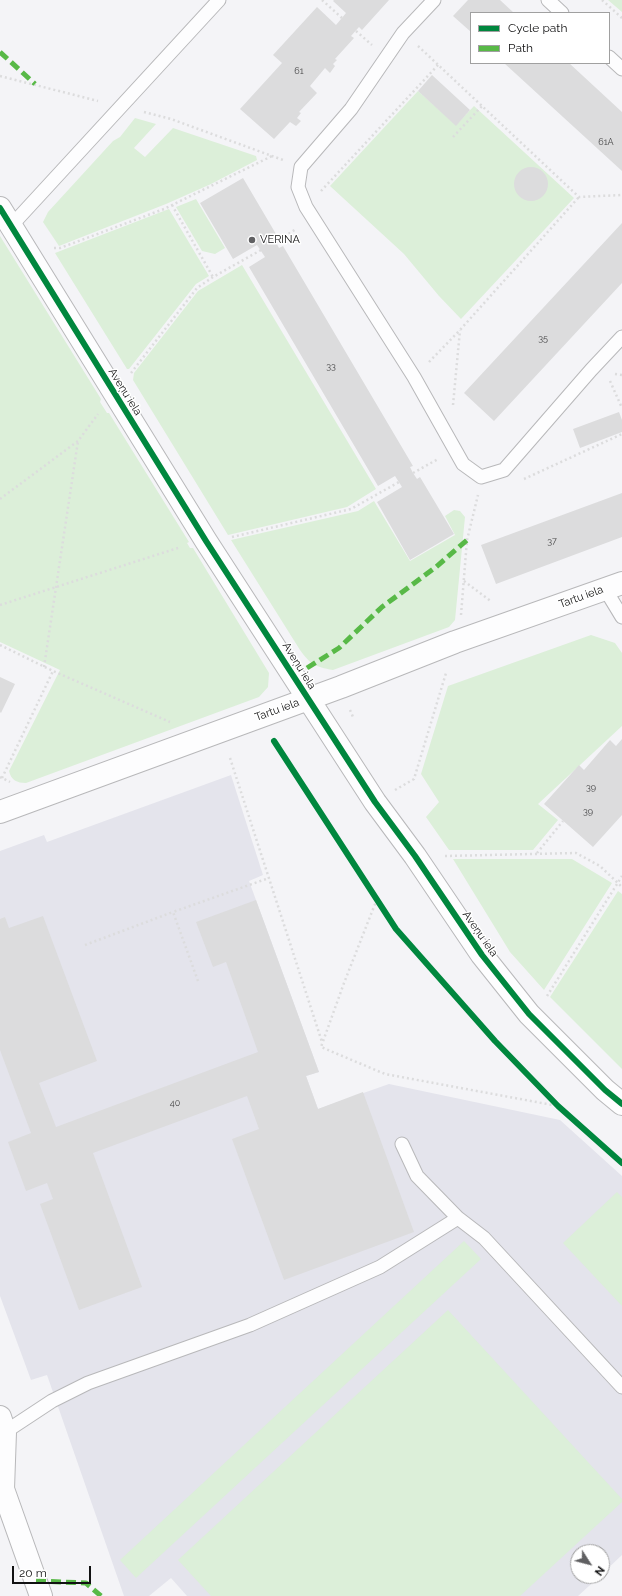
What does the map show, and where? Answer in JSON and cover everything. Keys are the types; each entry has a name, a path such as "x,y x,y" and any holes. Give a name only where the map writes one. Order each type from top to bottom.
{"street":[{"name":"Aveņu iela","path":"0,208 206,541 375,802 482,955 529,1014 622,1104"},
{"name":"Tartu iela","path":"0,812 308,699 455,642 614,586"},
{"path":"3,1425 3,1489 41,1596"}],"lane":[{"path":"11,226 219,0"},
{"path":"434,0 403,33 351,109 301,167 298,187 306,207 414,377 463,464 481,477 504,470 591,370 622,337"},
{"path":"548,0 561,12"},
{"path":"610,58 622,69"},
{"path":"614,586 622,617"},
{"path":"402,1144 417,1176 458,1218 484,1238 622,1387"},
{"path":"3,1425 88,1383 250,1326 380,1268 458,1218"}],"path":[{"path":"322,0 342,18"},
{"path":"602,0 622,18"},
{"path":"403,33 579,197 622,196"},
{"path":"276,242 298,228 306,207 438,65"},
{"path":"0,76 171,119 301,167"},
{"path":"453,137 482,106"},
{"path":"60,248 172,205 272,156"},
{"path":"414,377 460,330 579,197"},
{"path":"172,205 214,277"},
{"path":"132,371 197,288 261,250"},
{"path":"413,473 452,446 460,330"},
{"path":"609,380 622,408"},
{"path":"0,499 78,441 100,412"},
{"path":"519,481 622,434"},
{"path":"44,667 78,441"},
{"path":"460,622 467,540 480,489 481,477"},
{"path":"233,537 351,509 399,482"},
{"path":"0,605 183,546"},
{"path":"464,581 516,621"},
{"path":"0,645 44,667 204,737"},
{"path":"2,778 53,671"},
{"path":"375,802 414,779 446,672"},
{"path":"230,758 322,1042"},
{"path":"537,854 563,821"},
{"path":"414,856 576,853 600,866 616,883 622,887"},
{"path":"545,1001 548,993 616,883 622,876"},
{"path":"85,945 269,878"},
{"path":"372,892 380,905"},
{"path":"376,899 321,1047 385,1074 558,1106"},
{"path":"173,912 198,981"},
{"path":"548,1096 564,1112"}],"shaded area":[{"path":"231,775 263,875 249,881 319,1072 306,1076 318,1109 389,1084 560,1120 622,1176 622,1555 610,1566 610,1544 570,1544 570,1584 591,1584 578,1596 187,1596 171,1578 149,1596 124,1596 47,1375 31,1380 0,1296 0,851 44,835 47,842"}],"green space":[{"path":"608,0 622,0 622,12"},
{"path":"418,91 456,125 474,106 574,198 461,319 439,296 404,254 330,186"},
{"path":"135,118 156,124 134,148 145,157 173,128 256,156 257,160 211,184 166,204 59,246 43,222 48,212 113,141 120,137"},
{"path":"196,199 225,248 215,254 202,251 176,207"},
{"path":"169,209 209,276 196,284 129,369 127,369 55,253"},
{"path":"0,236 101,399 100,402 107,413 109,413 189,542 187,543 190,548 193,548 269,673 268,687 259,697 26,783 15,780 11,777 9,771 60,670 0,642"},
{"path":"242,265 376,489 347,507 228,535 133,380 134,373 198,291"},
{"path":"374,501 410,561 455,535 445,516 454,510 460,511 465,517 455,620 449,627 333,670 322,668 310,662 300,650 231,540 358,511"},
{"path":"591,635 615,643 622,653 622,726 538,804 558,820 533,850 449,850 426,817 439,802 421,774 448,686"},
{"path":"453,859 572,859 612,883 544,990 510,952"},
{"path":"618,891 622,894 622,1069 550,997"},
{"path":"617,1192 622,1197 622,1306 563,1243"},
{"path":"464,1241 481,1259 136,1578 120,1560"},
{"path":"448,1310 622,1499 622,1502 576,1544 570,1544 570,1550 520,1596 211,1596 178,1560"}],"building":[{"path":"389,0 362,30 359,27 351,36 354,38 335,59 337,60 333,64 335,66 330,73 325,68 310,86 317,93 299,112 301,113 297,118 301,121 296,126 290,122 274,139 240,109 282,63 273,55 317,7 336,25 346,13 333,1"},
{"path":"468,0 500,0 513,12 470,12 470,31 453,16"},
{"path":"505,64 570,64 622,112 622,171"},
{"path":"432,75 470,110 456,126 418,91"},
{"path":"534,167 541,169 546,174 548,184 546,194 541,199 528,201 521,199 516,194 514,181 516,174 521,169"},
{"path":"243,178 276,234 273,236 279,248 283,246 413,466 410,467 413,473 417,479 420,477 454,534 410,560 377,502 402,487 395,476 378,486 249,267 265,257 257,245 233,259 200,203"},
{"path":"622,223 622,283 494,421 464,393"},
{"path":"619,412 622,420 622,432 580,448 573,429"},
{"path":"622,493 622,537 496,584 481,545"},
{"path":"0,677 15,684 1,713 0,712"},
{"path":"622,739 622,815 593,847 544,804 579,765 584,770 610,740 616,746"},
{"path":"256,900 319,1072 306,1076 318,1109 363,1092 414,1232 284,1280 232,1139 259,1129 247,1096 93,1153 142,1287 79,1310 40,1204 53,1199 47,1183 26,1191 8,1142 31,1133 0,1050 0,919 5,917 9,928 43,916 97,1061 39,1083 56,1127 258,1052 226,962 213,967 196,922"}],"marked path":[{"path":"0,52 35,84"},
{"path":"307,668 339,648 382,607 436,567 467,540"},
{"path":"36,1581 86,1583 101,1596"}],"cycle path":[{"path":"0,208 206,541 375,802 415,856 482,955 529,1014 605,1090 622,1104"},
{"path":"274,741 396,929 495,1041 558,1106 622,1163"}],"place":[{"name":"VERINA","path":"252,240"}]}
